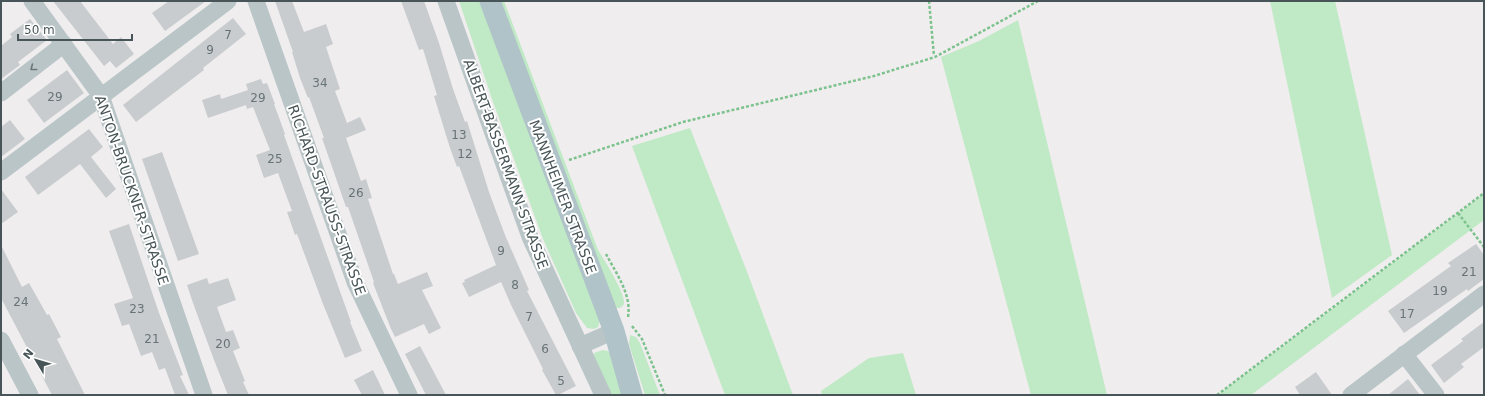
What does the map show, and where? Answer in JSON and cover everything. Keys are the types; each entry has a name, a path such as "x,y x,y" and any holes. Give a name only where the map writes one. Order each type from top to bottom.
{"main road":[{"name":"MANNHEIMER STRASSE","path":"490,1 620,327 632,395"}],"street":[{"name":"ANTON-BRUCKNER-STRASSE","path":"32,1 102,96 204,395"},
{"path":"1,172 228,1"},
{"name":"RICHARD-STRAUSS-STRASSE","path":"256,1 355,282 409,395"},
{"name":"ALBERT-BASSERMANN-STRASSE","path":"446,1 530,237 603,395"},
{"path":"1,93 64,44"},
{"path":"1350,395 1484,294"},
{"path":"580,346 620,327"},
{"path":"1,340 30,395"},
{"path":"1404,354 1436,395"}],"path":[{"path":"929,1 934,57"},
{"path":"568,160 683,122 874,76 934,57 1038,1"},
{"path":"1217,395 1484,193"},
{"path":"1458,213 1484,247"},
{"path":"620,327 634,328 642,338 665,395"}],"green space":[{"path":"459,1 480,1 600,320 598,327 594,329 587,328 576,313 543,239 493,102"},
{"path":"498,1 504,1 598,250 622,293 624,304 620,308 617,308 614,305"},
{"path":"1270,1 1335,1 1392,255 1332,298"},
{"path":"1018,20 1107,395 1031,395 941,57 979,41"},
{"path":"690,128 746,269 793,395 725,395 632,146"},
{"path":"1484,194 1484,220 1251,395 1218,395"},
{"path":"630,335 636,337 640,343 660,395 645,395 629,344"},
{"path":"603,350 608,351 613,356 624,395 609,395 592,360 594,353"},
{"path":"903,353 916,395 822,395 821,391 869,358"}],"building":[{"path":"53,1 80,1 113,44 121,37 134,54 116,68 110,61 104,66"},
{"path":"169,1 206,1 165,31 152,13"},
{"path":"275,1 292,1 304,32 326,24 333,44 326,47 340,89 335,91 347,123 360,117 366,130 346,138 361,181 366,179 372,198 368,199 393,274 398,284 427,272 433,286 422,290 441,328 429,334 424,324 395,337 391,329 373,283 374,282 348,207 346,207 322,138 324,138 309,97 308,98 300,78 293,52"},
{"path":"401,1 424,1 453,89 465,122 467,121 489,192 505,235 529,290 527,291 576,386 558,395 556,395 542,370 543,369 501,282 469,297 462,283 465,282 464,280 496,265 459,166 457,167 450,148 434,96 437,95 423,49 419,50"},
{"path":"233,18 246,34 203,68 204,70 136,122 123,105"},
{"path":"30,19 47,40 18,62 20,65 1,79 1,46 12,37 10,34"},
{"path":"67,70 84,93 44,123 27,100"},
{"path":"261,79 263,84 267,83 275,104 285,134 284,135 350,322 362,351 345,358 297,234 295,235 287,212 292,211 278,173 264,178 256,155 270,150 253,107 247,109 246,105 208,118 202,100 220,94 221,99 248,90 246,84"},
{"path":"10,120 25,139 1,157 1,127"},
{"path":"89,129 103,147 91,157 116,189 106,198 80,164 38,195 25,177"},
{"path":"162,152 199,254 178,261 142,159"},
{"path":"1,189 18,212 1,224"},
{"path":"129,224 159,313 183,375 180,376 189,395 175,395 165,368 159,370 152,352 141,356 129,324 122,326 114,304 133,298 109,231"},
{"path":"1476,244 1484,255 1484,279 1468,291 1467,289 1404,333 1388,311 1451,266 1448,263"},
{"path":"1,245 22,287 29,283 47,315 49,314 61,337 57,339 85,395 52,395 1,298"},
{"path":"207,278 209,284 228,278 236,300 217,307 226,332 233,330 240,348 233,351 249,395 228,395 193,303 187,285"},
{"path":"1484,322 1484,347 1461,364 1464,367 1444,383 1431,365 1463,341 1461,339"},
{"path":"420,346 446,395 426,395 405,354"},
{"path":"373,370 385,395 362,395 354,380"},
{"path":"1316,372 1332,395 1300,395 1295,387"},
{"path":"1408,379 1420,395 1388,395"}]}
